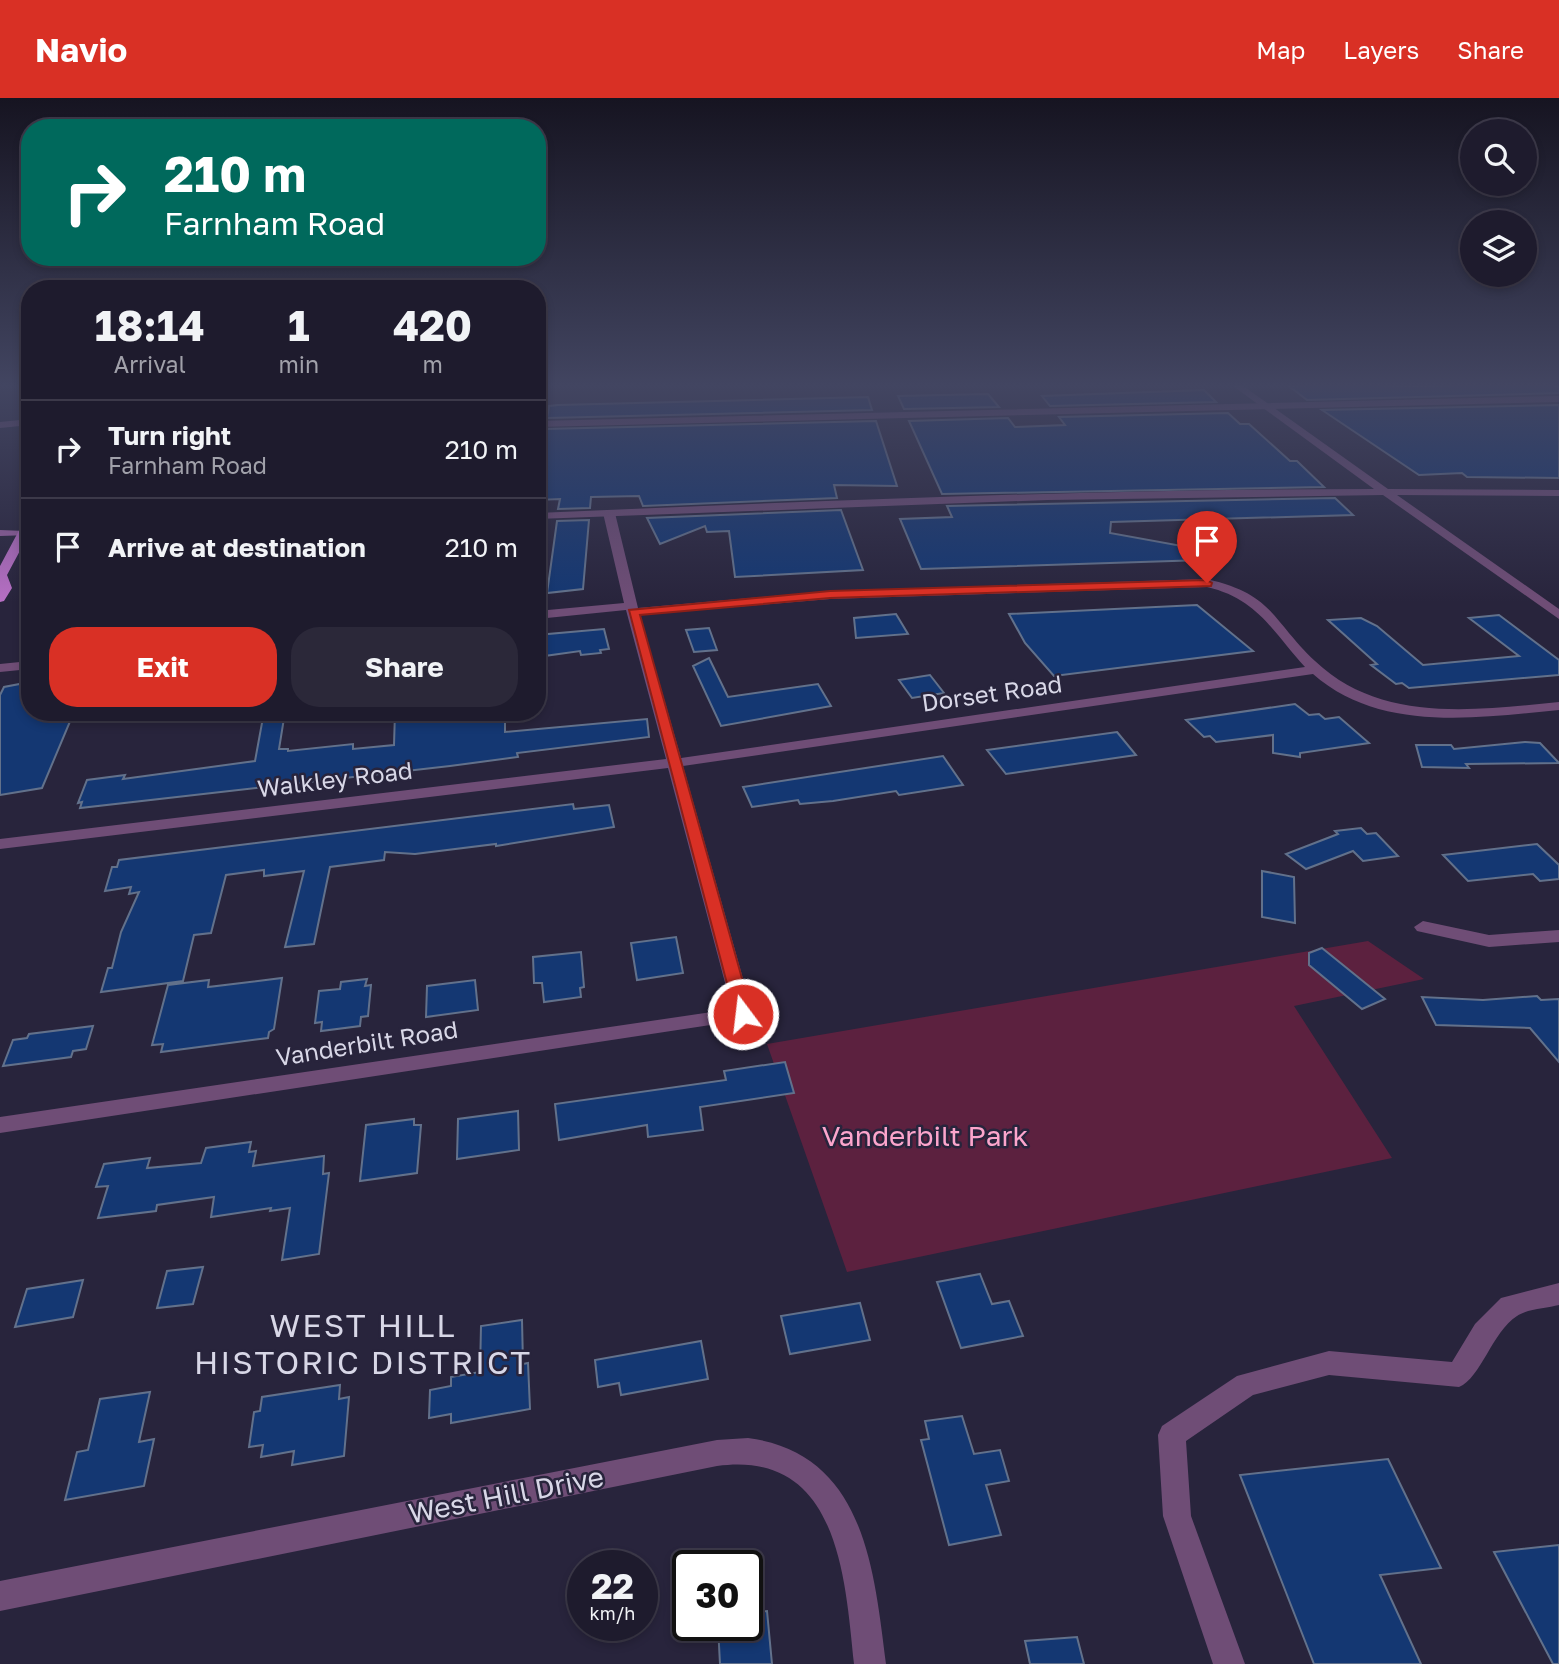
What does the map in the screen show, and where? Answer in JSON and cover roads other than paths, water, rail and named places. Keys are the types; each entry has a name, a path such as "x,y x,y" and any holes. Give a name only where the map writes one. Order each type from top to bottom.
{"main road":[{"path":"0,533 21,534"},
{"path":"0,598 6,588 1,577 21,544"}],"street":[{"path":"1336,456 1559,615"},
{"path":"546,516 1383,490 1559,494"},
{"path":"609,513 632,609 675,764"},
{"path":"546,614 830,594 1207,583 1237,591 1260,604 1316,669 1364,699 1388,708 1418,713 1482,713 1559,706"},
{"path":"0,668 21,666"},
{"name":"Dorset Road","path":"675,764 1316,669"},
{"name":"Walkley Road","path":"0,844 675,764"},
{"name":"Vanderbilt Road","path":"0,1125 743,1014 675,764"},
{"path":"1423,927 1489,941 1559,936"},
{"path":"1229,1664 1177,1516 1172,1435 1246,1385 1329,1363 1460,1375 1484,1332 1510,1306 1559,1294"},
{"name":"West Hill Drive","path":"0,1596 717,1453 751,1451 769,1454 807,1474 838,1511 849,1534 858,1567 870,1664"}],"district":[{"name":"WEST HILL HISTORIC DISTRICT","path":"363,1344"}],"park label":[{"name":"Vanderbilt Park","path":"925,1136"}]}
